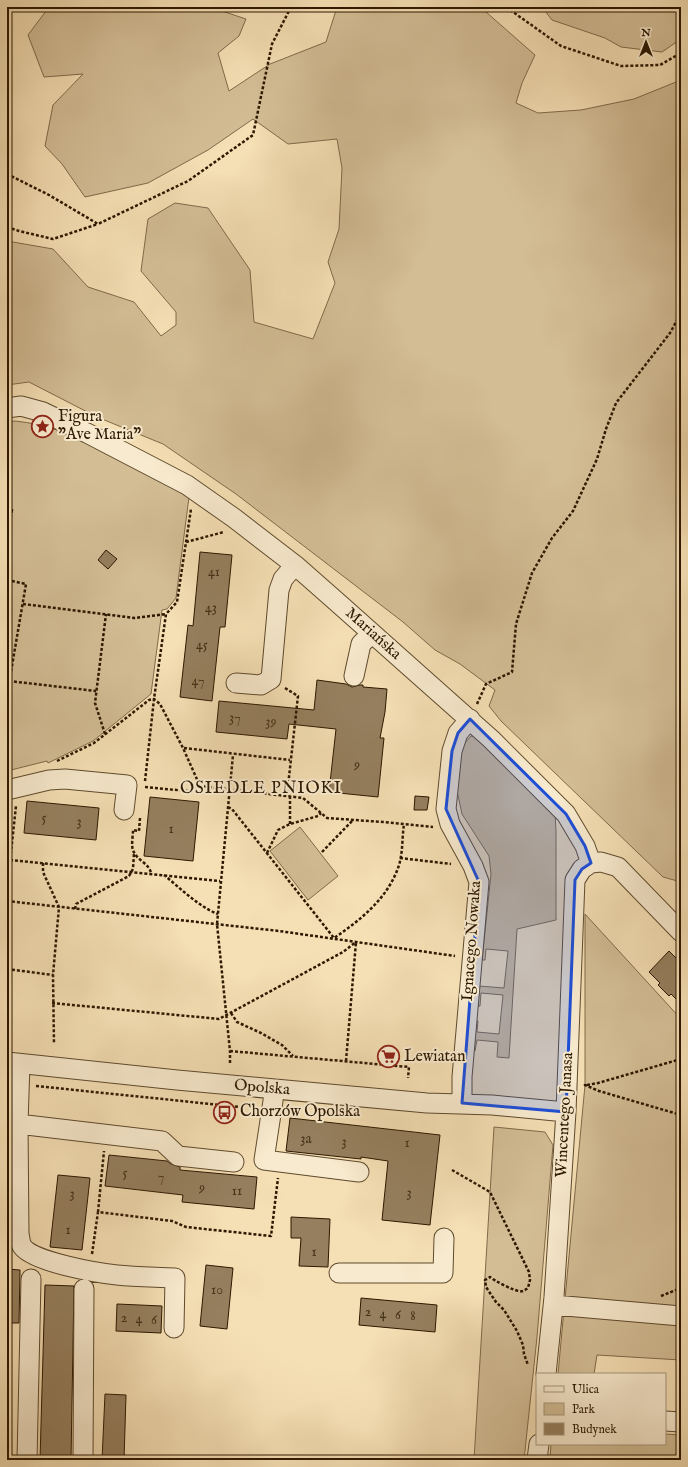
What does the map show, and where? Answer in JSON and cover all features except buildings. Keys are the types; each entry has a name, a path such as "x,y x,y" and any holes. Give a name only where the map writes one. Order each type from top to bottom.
{"street":[{"name":"Mariańska","path":"7,408 21,406 43,412 157,469 198,493 234,518 295,565 470,719 566,814 585,846 591,863"},
{"path":"236,683 261,685 271,679 279,590 283,579 295,565"},
{"path":"354,676 361,644 372,633"},
{"name":"Ignacego Nowaka","path":"462,1103 462,1076 479,882 473,866 450,824 446,809 452,751 458,733 470,719"},
{"path":"12,789 49,780 65,779 127,784 133,813"},
{"path":"591,863 601,862 618,867 681,932"},
{"name":"Wincentego Janasa","path":"538,1371 554,1305 566,1112 576,1084 575,880 582,869 591,863"},
{"path":"13,1063 18,1124 19,1234 22,1246 35,1256 90,1271 116,1275 175,1278 174,1328"},
{"name":"Opolska","path":"13,1063 427,1103 462,1103 566,1112"},
{"path":"274,1089 264,1160 359,1172"},
{"path":"18,1124 162,1142 178,1156 234,1162"},
{"path":"339,1273 442,1273 444,1238"},
{"path":"27,1460 31,1279"},
{"path":"83,1460 84,1289"},
{"path":"554,1305 681,1316"},
{"path":"666,1421 681,1422"},
{"path":"537,1460 539,1445"}],"path":[{"path":"7,227 53,239 98,224 188,181 253,135 272,44 291,7"},
{"path":"506,7 561,46 621,66 660,65 681,53"},
{"path":"7,174 49,195 98,224"},
{"path":"470,719 486,684 512,672 516,624 532,573 552,538 573,511 597,458 616,403 670,333 681,313"},
{"path":"144,794 154,699 166,614 178,602 192,501 198,493"},
{"path":"7,509 12,510 7,539"},
{"path":"186,542 231,530"},
{"path":"7,580 26,584 7,695"},
{"path":"23,604 135,618 166,614"},
{"path":"105,734 95,703 106,614"},
{"path":"271,679 298,696 290,760 288,796 290,824"},
{"path":"9,681 96,691"},
{"path":"49,780 50,764 94,742 149,700 154,699"},
{"path":"154,699 160,704 183,748 200,786"},
{"path":"183,748 233,755 290,760"},
{"path":"230,1063 217,924 233,755"},
{"path":"145,787 187,791 200,786 303,798 327,818 434,827 450,824"},
{"path":"7,890 10,860 12,789"},
{"path":"228,807 232,809 334,938"},
{"path":"75,909 76,904 129,876 132,872 134,853 132,845 133,830 139,831 133,813"},
{"path":"267,853 278,830 290,824 318,816 321,813"},
{"path":"322,852 353,820"},
{"path":"334,938 356,923 372,908 390,885 399,865 404,824"},
{"path":"134,853 150,869 151,873"},
{"path":"400,858 473,866"},
{"path":"10,860 220,881"},
{"path":"43,863 43,872 59,907 53,975 52,1003 54,1044"},
{"path":"164,875 211,911 218,914"},
{"path":"7,902 334,938 473,959"},
{"path":"52,1003 219,1019 226,1017 343,952 356,942"},
{"path":"346,1061 356,942"},
{"path":"7,969 53,975"},
{"path":"231,1013 237,1022 282,1045 293,1056"},
{"path":"230,1051 409,1067 408,1078"},
{"path":"576,1084 598,1083 681,1059"},
{"path":"576,1084 585,1077"},
{"path":"576,1084 681,1115"},
{"path":"90,1271 106,1135"},
{"path":"98,1212 172,1221 186,1226 270,1236 280,1162"},
{"path":"452,1170 490,1192 529,1272 530,1280 528,1288 523,1291 518,1291 511,1288 490,1276 485,1280 486,1287 496,1302 504,1310 517,1331 523,1345 524,1354 538,1371"}],"highlighted area":[{"path":"470,719 566,814 585,846 591,863 582,869 575,880 566,1112 462,1103 479,882 446,809 452,751 458,733"}],"green space":[{"path":"49,7 210,7 246,19 239,36 218,53 229,91 270,64 326,42 337,7 474,7 486,12 535,55 522,83 516,103 538,113 581,110 634,99 681,80 681,882 663,877 501,721 489,706 495,690 460,664 435,650 403,622 236,494 163,444 97,417 29,382 7,385 7,316 12,315 7,307 7,241 53,249 88,287 134,302 161,336 176,325 176,312 141,271 148,219 175,203 208,208 250,270 254,322 313,339 335,283 328,262 339,229 342,168 337,139 288,144 253,119 208,150 148,183 85,197 62,164 45,146 53,105 83,74 44,77 28,35"},
{"path":"542,7 681,7 681,39 662,52 621,47 605,38 552,20"},
{"path":"15,421 61,431 83,440 127,461 189,497 176,598 167,609 162,610 151,694 93,741 48,763 47,761 7,771 7,422"},
{"path":"471,736 479,737 555,813 556,920 517,929 509,1058 497,1057 498,1042 477,1040 475,1051 472,1050 475,1020 478,1021 477,1032 499,1034 503,995 481,993 480,1006 477,1006 479,986 504,988 508,951 486,949 485,960 482,960 491,874 489,856 462,814 457,791 456,770 463,745"},
{"path":"300,827 338,876 308,900 270,851"},
{"path":"585,914 681,1019 681,1360 597,1355 594,1373 558,1373 585,1085"},
{"path":"494,1127 545,1132 553,1145 537,1337 524,1460 474,1460"},
{"path":"666,1434 681,1435 681,1460 550,1460 551,1445 666,1445"}],"place":[{"name":"Figura \"Ave Maria\"","path":"42,426"},
{"name":"Lewiatan","path":"389,1057"},
{"name":"Chorzów Opolska","path":"224,1112"}],"district":[{"name":"OSIEDLE PNIOKI","path":"261,788"}]}
